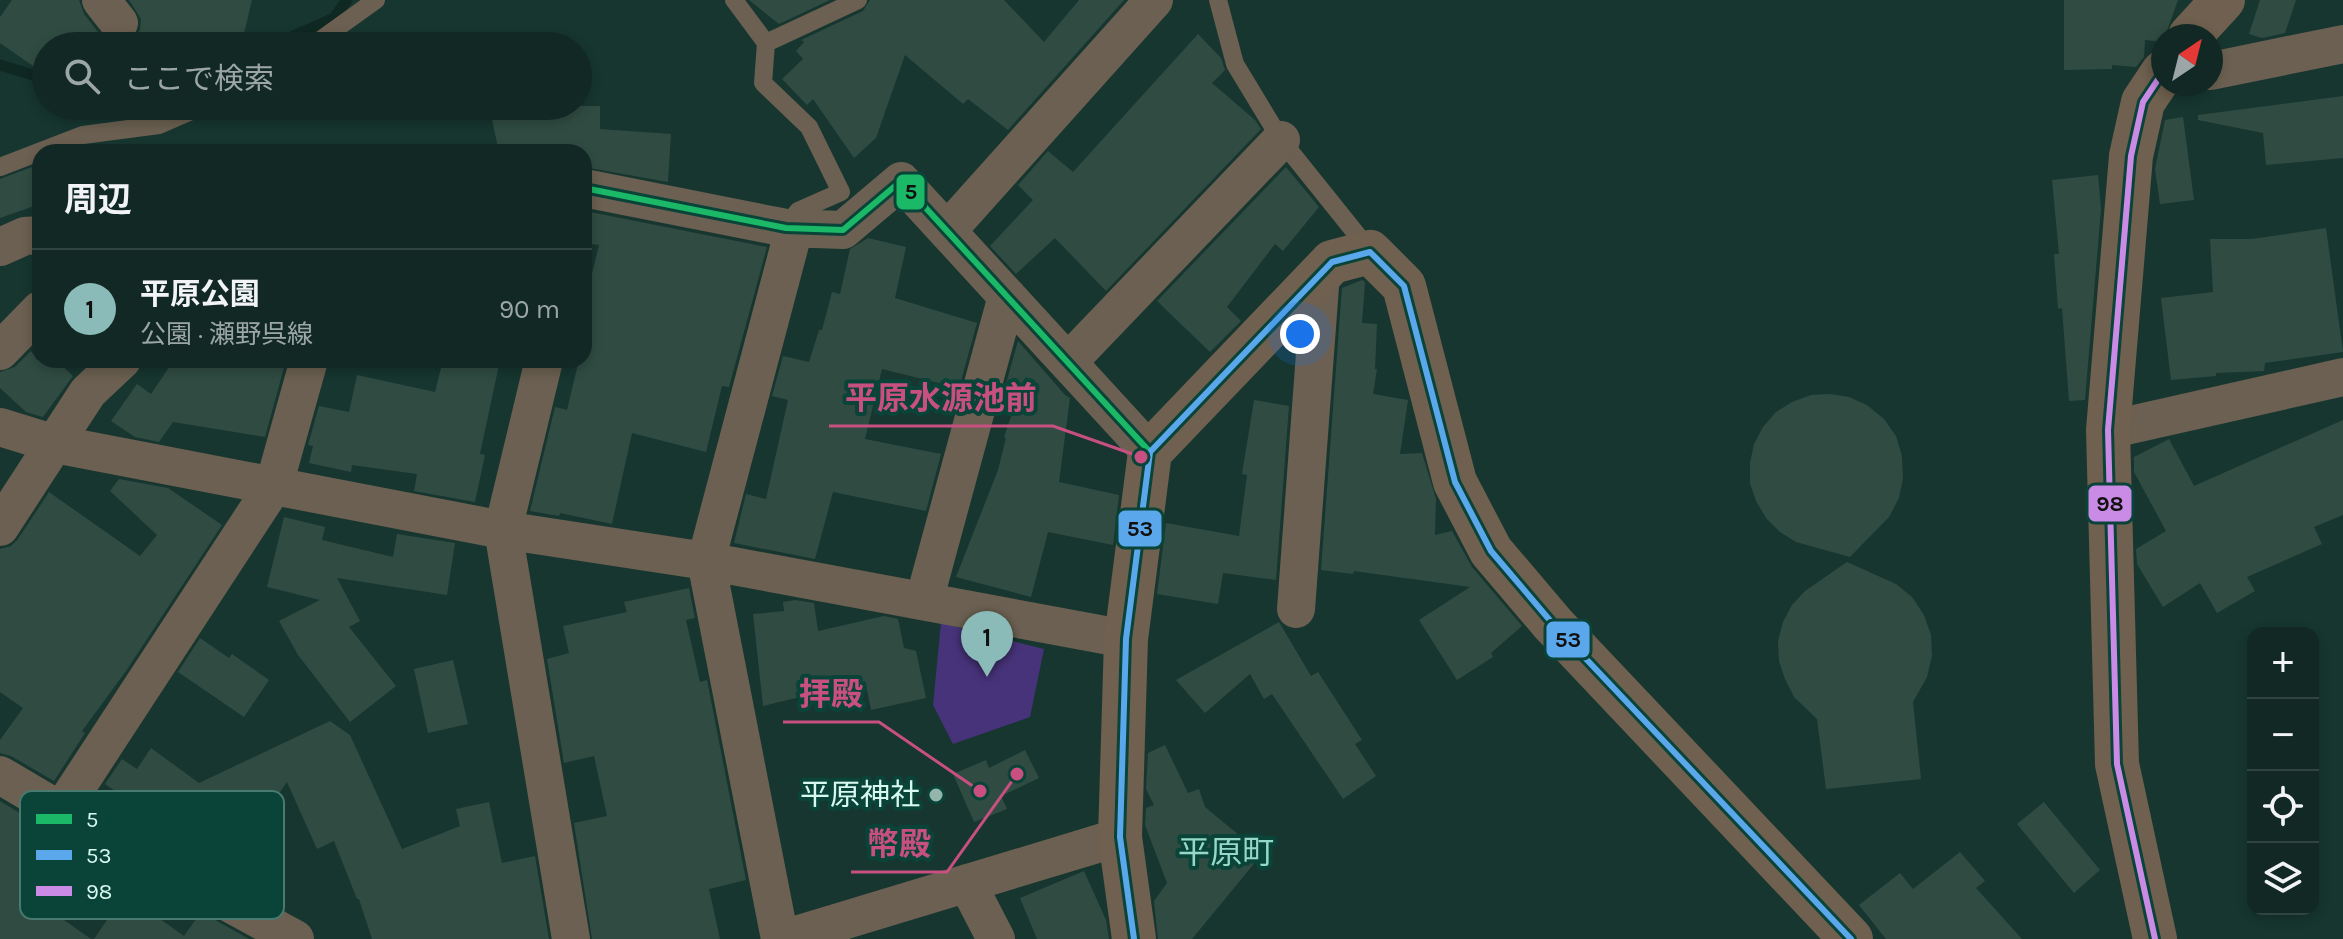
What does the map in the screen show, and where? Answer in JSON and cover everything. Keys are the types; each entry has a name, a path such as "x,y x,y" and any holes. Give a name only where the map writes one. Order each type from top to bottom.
{"main road":[{"path":"2201,24 2223,0"},
{"path":"2151,92 2143,102 2131,156 2108,430 2117,764 2155,939"},
{"path":"1134,939 1120,837 1126,639 1150,452 1332,262 1370,252 1404,286 1455,482 1491,551 1553,624 1851,939"}],"street":[{"path":"947,231 1154,0"},
{"path":"2223,69 2343,44"},
{"path":"1068,362 1281,140"},
{"path":"592,191 790,228 843,230 901,181 1150,452"},
{"path":"790,228 706,561 781,939 1120,837"},
{"path":"0,247 32,236"},
{"path":"1296,609 1321,273"},
{"path":"924,601 1007,296"},
{"path":"0,351 32,318"},
{"path":"0,527 88,392 114,368"},
{"path":"74,791 274,485 307,368"},
{"path":"542,368 503,530 571,939"},
{"path":"2108,430 2343,377"},
{"path":"0,427 55,444 503,530 706,561 1126,639"},
{"path":"0,775 27,791"},
{"path":"967,883 996,939"},
{"path":"258,919 295,939"}],"lane":[{"path":"331,32 376,0"},
{"path":"734,0 766,43 763,83 809,127 841,192 798,211 790,228"},
{"path":"766,43 858,0"},
{"path":"1218,0 1235,64 1281,140 1370,252"},
{"path":"60,144 83,135 159,125 171,120"},
{"path":"0,167 32,155"}],"shaded area":[{"path":"941,623 1044,649 1030,717 953,744 933,705"}],"building":[{"path":"12,0 79,0 84,14 98,32 32,32 32,65 0,43 0,17"},
{"path":"129,0 252,0 244,32 139,32 141,19"},
{"path":"749,0 830,0 779,24"},
{"path":"870,0 1004,0 1044,42 1079,0 1124,0 1008,130 968,99 963,104 905,55 876,138 854,158 813,99 807,105 782,79 803,59 796,51 804,42 801,40 863,11"},
{"path":"2064,0 2178,0 2169,24 2151,24 2151,41 2145,40 2144,57 2136,67 2112,65 2112,69 2064,70"},
{"path":"2260,0 2296,0 2285,33 2262,38 2249,34"},
{"path":"1198,34 1221,58 1225,70 1212,83 1255,120 1261,129 1106,291 1055,238 1016,274 990,246 1033,200 1018,185 1048,151 1073,172"},
{"path":"2343,96 2343,158 2266,165 2263,133 2198,120 2198,115"},
{"path":"592,106 600,106 600,129 671,134 668,182 592,168 592,144 497,144 492,120 592,120"},
{"path":"2183,117 2194,200 2160,204 2155,169 2165,120"},
{"path":"32,167 32,207 0,218 0,179"},
{"path":"1286,167 1319,207 1283,251 1275,244 1227,307 1241,321 1210,352 1157,301"},
{"path":"2098,175 2101,209 2085,400 2069,401 2062,308 2058,309 2054,254 2059,254 2052,180"},
{"path":"592,212 767,247 729,387 722,386 706,452 632,433 612,524 560,513 559,516 530,511 555,407 567,410 577,368 592,368 592,273 599,245 592,244"},
{"path":"2326,228 2343,352 2265,363 2264,371 2216,373 2216,376 2171,380 2161,298 2213,292 2210,239 2252,239"},
{"path":"868,238 906,247 895,298 977,323 959,388 882,369 865,439 941,454 926,511 833,492 815,559 734,543 746,494 766,499 788,400 772,396 783,356 809,362 832,292 840,294 850,249"},
{"path":"1362,280 1365,282 1362,323 1377,324 1377,369 1373,394 1408,400 1400,454 1422,453 1436,499 1435,535 1452,531 1472,567 1522,626 1491,653 1493,657 1457,680 1419,620 1470,587 1354,571 1353,574 1321,570 1342,288"},
{"path":"1018,341 1070,398 1059,482 1119,495 1113,545 1048,532 1031,597 956,577 998,470 1004,437 1016,402 1002,398"},
{"path":"31,351 32,368 64,368 73,376 43,417 26,412 0,388 0,372 15,367"},
{"path":"169,368 284,368 265,437 173,422 159,442 135,437 111,421 137,384 151,394"},
{"path":"441,368 498,368 480,454 485,455 475,502 414,491 417,474 352,465 351,472 309,463 313,446 308,445 319,406 349,412 357,375 435,392"},
{"path":"1811,395 1849,397 1867,405 1884,419 1896,436 1902,456 1903,478 1899,498 1889,517 1850,557 1796,542 1780,532 1766,518 1750,483 1754,444 1776,412"},
{"path":"1254,400 1289,406 1276,580 1223,573 1218,604 1157,594 1166,523 1239,536 1247,475 1242,474"},
{"path":"2343,420 2343,515 2314,527 2322,544 2247,577 2255,591 2217,613 2200,583 2163,607 2137,564 2136,549 2166,531 2134,472 2134,457 2169,439 2194,486"},
{"path":"119,479 168,488 222,525 126,671 82,731 85,733 54,781 11,756 0,753 0,740 23,708 0,692 0,549 11,546 18,539 49,492 140,556 157,535 110,491"},
{"path":"284,517 325,527 322,540 393,557 397,534 455,543 447,595 337,578 360,621 349,627 396,686 350,722 298,655 279,621 320,600 267,587"},
{"path":"1847,562 1896,584 1912,597 1924,615 1931,635 1932,656 1927,677 1913,702 1921,779 1826,789 1817,719 1794,697 1785,679 1779,661 1778,641 1792,605 1805,591"},
{"path":"689,588 695,618 686,620 700,682 707,680 746,880 709,889 720,939 592,939 574,823 607,816 594,756 564,763 547,659 569,653 563,626 627,612 624,602"},
{"path":"783,602 814,603 818,631 884,616 898,619 904,648 916,651 926,698 871,710 865,681 763,706 753,614 784,611"},
{"path":"1279,622 1311,676 1318,672 1362,740 1355,744 1376,776 1343,799 1272,694 1264,699 1250,674 1205,713 1176,680"},
{"path":"200,638 229,658 232,654 269,680 244,717 178,672"},
{"path":"453,660 468,724 428,733 414,669"},
{"path":"330,721 350,735 402,849 460,826 456,809 489,802 502,863 535,856 549,939 372,939 334,841 317,849 287,782 281,791 115,791 105,784 122,759 137,769 151,748 199,783"},
{"path":"1165,745 1188,793 1199,789 1205,807 1262,854 1192,939 1158,939 1154,901 1167,883 1145,825 1146,808 1154,805 1146,789 1148,753"},
{"path":"1025,750 1039,778 1001,796 1007,809 974,822 953,774 986,760 989,768"},
{"path":"0,801 20,813 20,919 63,919 91,939 0,939"},
{"path":"2044,802 2100,870 2074,893 2017,824"},
{"path":"1960,852 1985,881 1976,888 2022,939 1886,939 1859,905 1900,873 1913,889"},
{"path":"1084,871 1106,920 1109,939 1037,939 1020,898"},
{"path":"108,919 160,919 184,936 196,919 213,919 249,939 94,939"}],"waterway":[{"path":"302,32 334,18 347,0"},
{"path":"0,65 32,75"}],"transit line":[{"name":"98","path":"2151,90 2143,102 2131,156 2108,430 2117,764 2155,939"},
{"name":"5","path":"592,190 786,228 843,230 901,181 1150,452"},
{"name":"53","path":"1134,939 1120,837 1126,639 1150,452 1332,262 1370,252 1404,286 1455,482 1491,551 1553,624 1851,939"}],"place":[{"name":"平原水源池前","path":"1141,457"},
{"name":"平原公園","path":"987,677"},
{"name":"幣殿","path":"1017,774"},
{"name":"拝殿","path":"980,791"},
{"name":"平原神社","path":"936,795"}],"district":[{"name":"平原町","path":"1226,852"}]}
